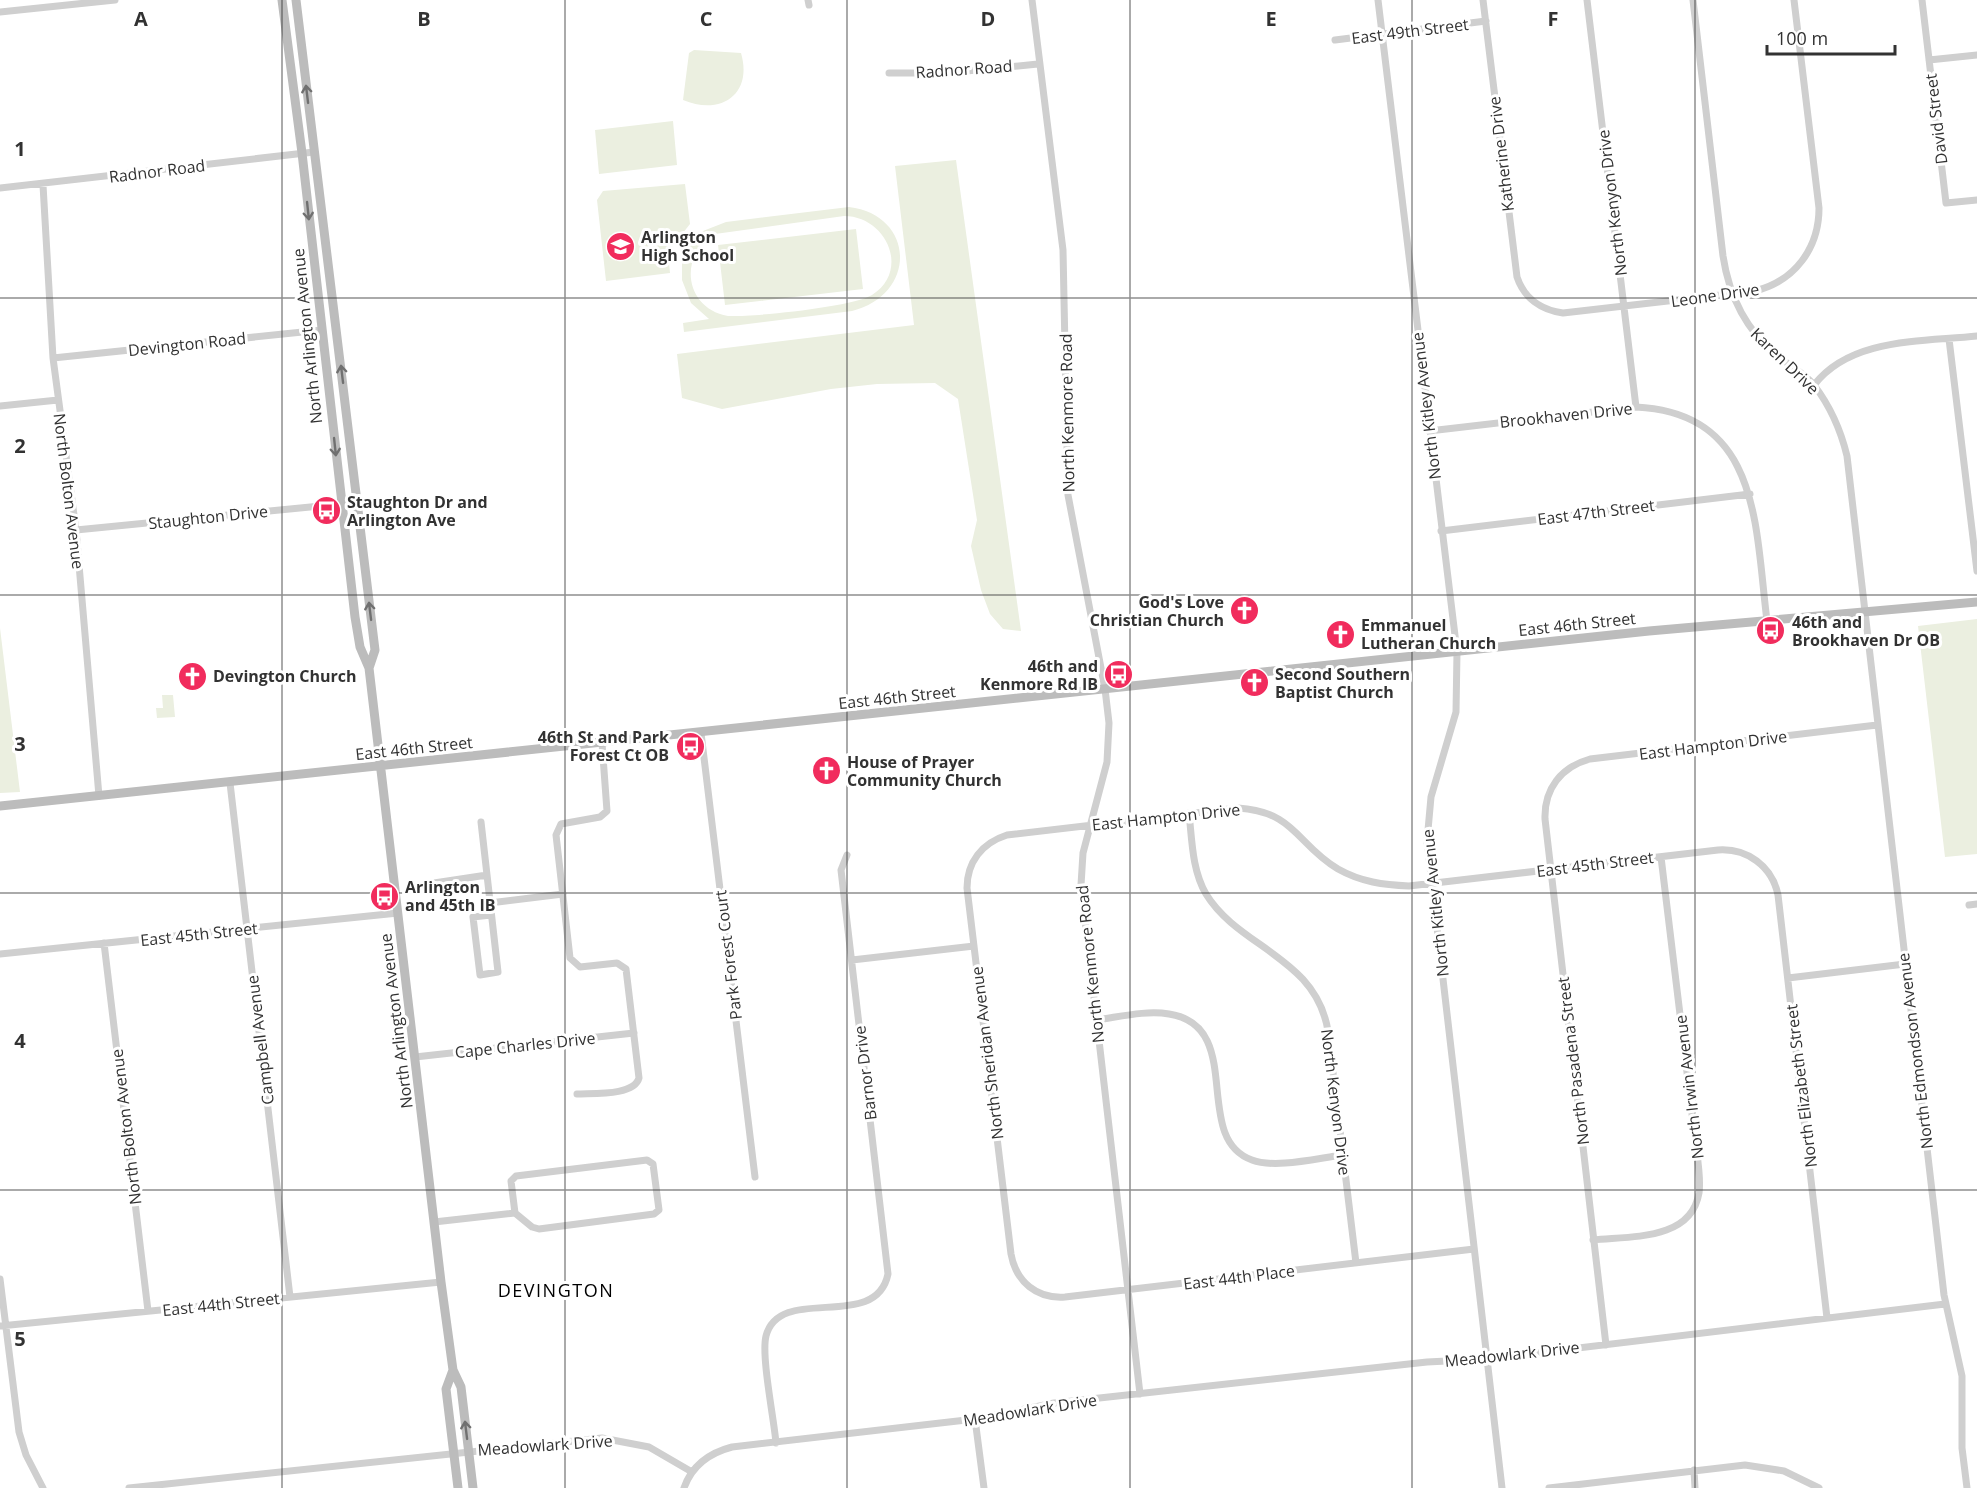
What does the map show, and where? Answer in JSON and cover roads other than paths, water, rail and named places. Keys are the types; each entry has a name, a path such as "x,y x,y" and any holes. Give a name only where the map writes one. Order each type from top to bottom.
{"main road":[{"name":"North Arlington Avenue","path":"282,0 302,153 355,617 360,647 369,668 441,1282 453,1370 461,1387 473,1488"},
{"name":"North Arlington Avenue","path":"296,0 375,650 369,668"},
{"name":"East 46th Street","path":"0,806 1457,652 1977,602"},
{"name":"North Arlington Avenue","path":"453,1370 446,1389 458,1488"}],"street":[{"path":"0,12 116,0"},
{"name":"North Kenmore Road","path":"1032,0 1038,64 1064,250 1068,495 1105,689 1109,723 1108,755 1083,857 1081,885 1140,1394"},
{"name":"North Kitley Avenue","path":"1378,0 1459,672 1455,719 1428,813 1427,841 1503,1488"},
{"name":"Katherine Drive","path":"1483,0 1516,273 1521,288 1534,302"},
{"name":"North Kenyon Drive","path":"1587,0 1636,407"},
{"name":"Karen Drive","path":"1693,0 1723,256 1732,294 1754,333 1814,385 1831,412 1845,449 1867,613"},
{"name":"Leone Drive","path":"1534,302 1548,310 1563,313 1732,294 1763,289 1791,273 1808,253 1818,228 1819,208 1794,0"},
{"name":"David Street","path":"1922,0 1946,203 1977,200"},
{"name":"East 49th Street","path":"1335,40 1486,21"},
{"path":"1929,60 1977,55"},
{"name":"Radnor Road","path":"889,73 946,74 1038,64"},
{"name":"Radnor Road","path":"0,188 43,185 314,152"},
{"name":"North Bolton Avenue","path":"43,185 53,358 76,531 99,796"},
{"name":"Devington Road","path":"53,358 322,330"},
{"path":"1814,385 1837,365 1866,351 1977,336"},
{"path":"1949,339 1977,571"},
{"path":"0,405 58,400"},
{"name":"Brookhaven Drive","path":"1429,431 1636,407 1677,414 1711,433 1734,459 1750,494 1767,621"},
{"name":"East 47th Street","path":"1441,531 1750,494"},
{"name":"Staughton Drive","path":"76,531 341,504"},
{"name":"North Edmondson Avenue","path":"1867,613 1877,725 1945,1304 1962,1376 1962,1448 1967,1488"},
{"name":"East Hampton Drive","path":"1556,779 1571,766 1590,759 1877,725"},
{"name":"Park Forest Court","path":"701,733 755,1177"},
{"path":"578,1094 629,1089 637,1084 639,1075 626,969 617,963 580,967 571,960 563,894 557,829 566,821 600,818 608,807 602,743"},
{"name":"North Pasadena Street","path":"1556,779 1548,793 1545,808 1606,1345"},
{"name":"Campbell Avenue","path":"230,783 290,1297"},
{"name":"East Hampton Drive","path":"988,844 1006,835 1238,808 1265,812 1296,829 1323,858 1349,875 1382,885 1431,884"},
{"name":"North Kenyon Drive","path":"1189,813 1197,872 1211,900 1222,912 1297,973 1319,1001 1328,1032 1356,1263"},
{"path":"481,822 498,972 480,975 473,917 491,915"},
{"name":"North Sheridan Avenue","path":"988,844 975,858 967,882 1011,1254 1015,1269"},
{"name":"East 45th Street","path":"1431,884 1726,850 1742,853 1757,860"},
{"name":"Barnor Drive","path":"776,1443 765,1347 768,1332 774,1323 793,1311 860,1304 871,1300 881,1290 888,1269 841,870 847,855"},
{"name":"North Irwin Avenue","path":"1593,1240 1662,1232 1674,1228 1689,1215 1699,1193 1696,1147 1661,857"},
{"name":"North Elizabeth Street","path":"1757,860 1768,872 1777,890 1827,1318"},
{"path":"434,883 487,875"},
{"path":"490,903 563,894"},
{"name":"East 45th Street","path":"0,954 398,913"},
{"name":"North Bolton Avenue","path":"104,943 148,1311"},
{"path":"852,960 974,946"},
{"path":"1788,978 1905,964"},
{"path":"1096,1020 1168,1013 1186,1020 1199,1030 1214,1058 1224,1131 1231,1145 1246,1158 1269,1163 1343,1155"},
{"name":"Cape Charles Drive","path":"415,1057 634,1033"},
{"path":"434,1222 515,1213 532,1227 539,1229 654,1214 659,1210 653,1164 647,1160 516,1176 511,1181 515,1213"},
{"name":"East 44th Place","path":"1015,1269 1030,1287 1050,1297 1128,1290 1474,1249"},
{"path":"0,1280 3,1326 19,1432 26,1455 44,1488"},
{"name":"East 44th Street","path":"3,1326 441,1282"},
{"name":"Meadowlark Drive","path":"129,1488 453,1452 608,1438 649,1447 692,1472 706,1457 720,1450 975,1419 1053,1403 1428,1362 1487,1359 1945,1304"},
{"path":"975,1419 984,1488"},
{"path":"1549,1488 1737,1465 1764,1466 1791,1473 1819,1488"},
{"path":"1694,1470 1695,1488"},
{"path":"684,1488 692,1472"}],"place":[{"name":"Arlington High School","path":"620,246"},
{"name":"Staughton Dr and Arlington Ave","path":"326,511"},
{"name":"God's Love Christian Church","path":"1245,611"},
{"name":"46th and Brookhaven Dr OB","path":"1771,631"},
{"name":"Emmanuel Lutheran Church","path":"1340,634"},
{"name":"46th and Kenmore Rd IB","path":"1119,675"},
{"name":"Devington Church","path":"192,676"},
{"name":"Second Southern Baptist Church","path":"1254,683"},
{"name":"46th St and Park Forest Ct OB","path":"690,746"},
{"name":"House of Prayer Community Church","path":"826,771"},
{"name":"Arlington and 45th IB","path":"384,896"}],"district":[{"name":"DEVINGTON","path":"556,1291"}]}
